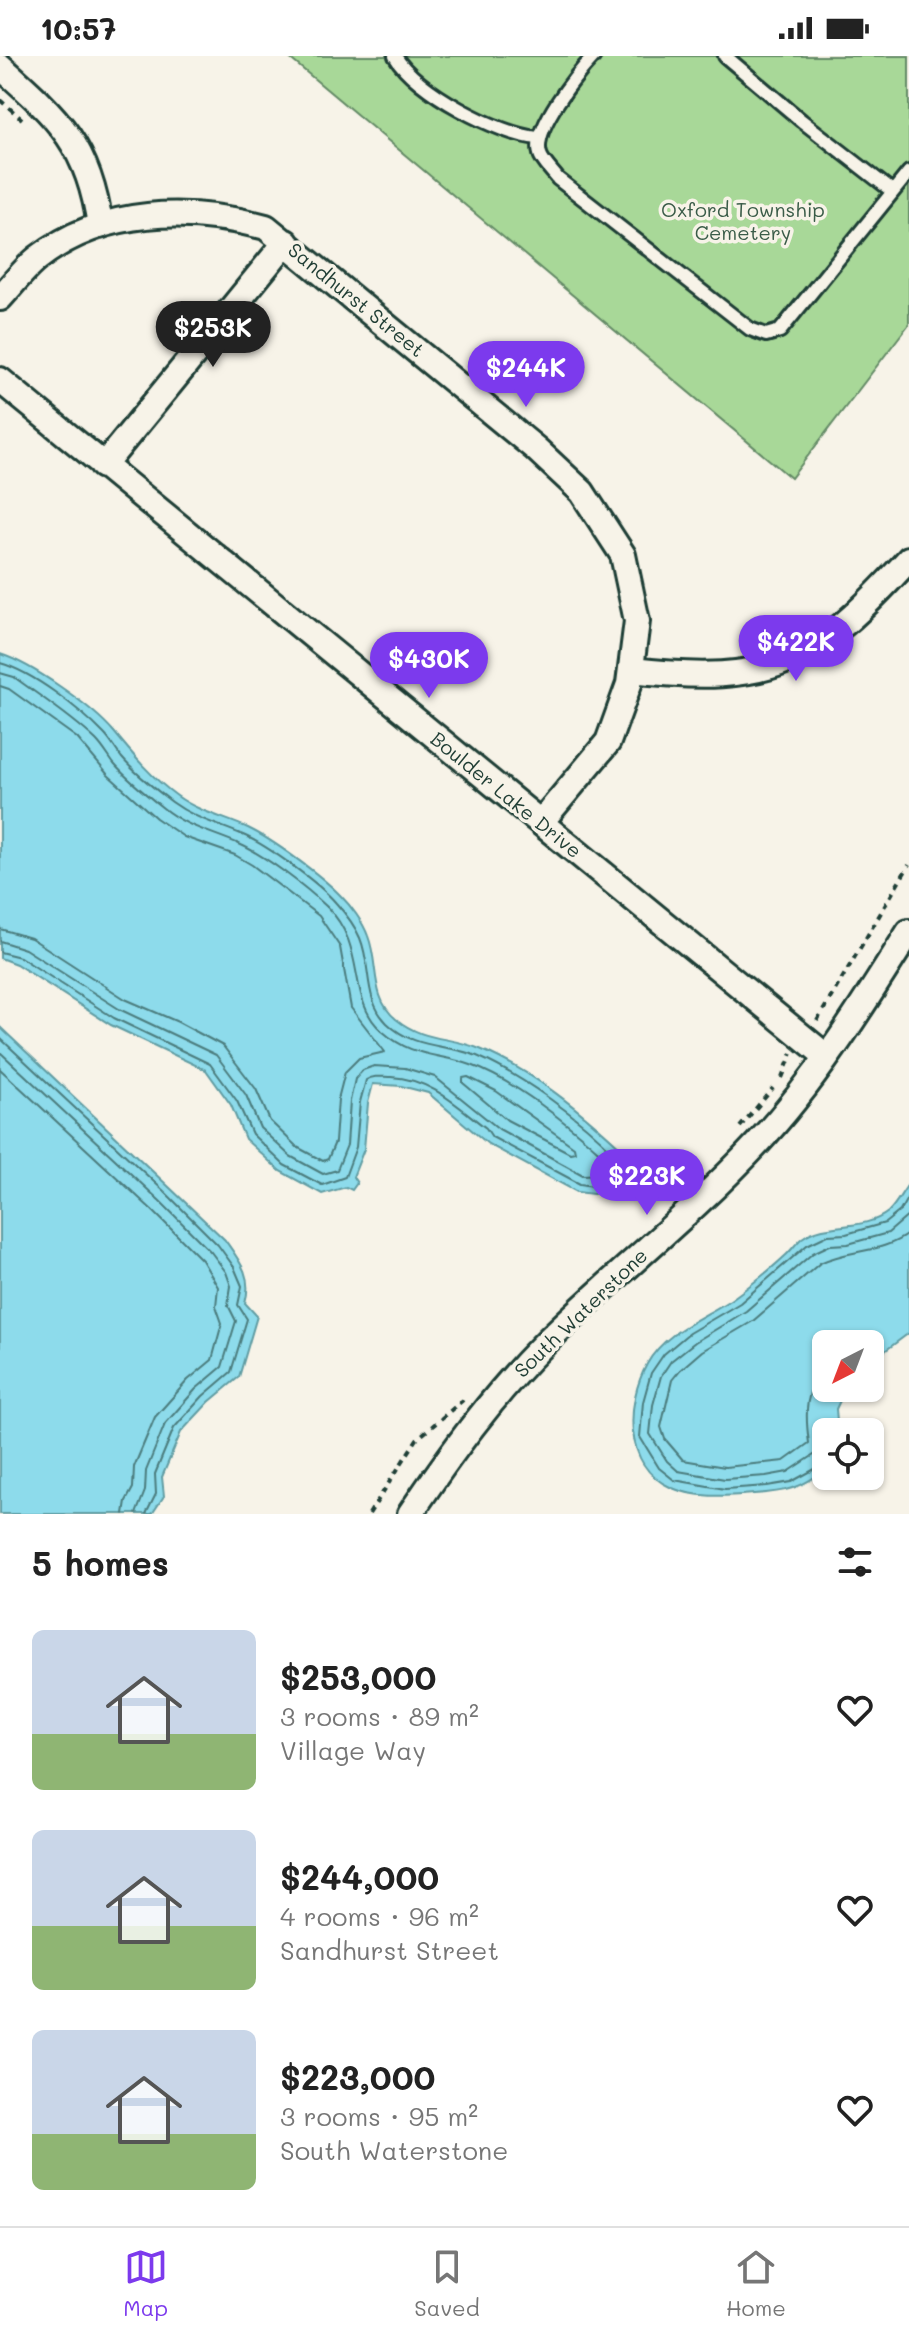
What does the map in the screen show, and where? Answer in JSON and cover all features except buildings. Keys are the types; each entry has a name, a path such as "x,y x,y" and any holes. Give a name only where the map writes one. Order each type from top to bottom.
{"street":[{"path":"0,66 52,113 67,133 95,189 100,226"},
{"name":"Sandhurst Street","path":"0,298 36,260 70,237 100,226 135,217 188,213 231,218 266,227 524,439 582,492 623,555 637,621 631,670 608,742 541,822"},
{"path":"103,466 286,242"},
{"name":"Boulder Lake Drive","path":"0,380 827,1057"},
{"path":"631,670 694,677 747,673 776,665 829,638 909,559"},
{"name":"South Waterstone","path":"410,1514 489,1404 545,1344 737,1165 792,1103 827,1057 909,932"}],"lane":[{"path":"395,56 402,69 429,90 517,136 538,138"},
{"path":"594,56 551,113 538,138 540,155 558,179 750,329 766,335 780,331 909,172"},
{"path":"725,56 892,191"}],"path":[{"path":"0,100 28,124"},
{"path":"739,1128 783,1077 793,1052 806,1039 909,865"},
{"path":"369,1514 417,1439 469,1395"}],"green space":[{"name":"Oxford Township Cemetery","path":"287,56 909,56 909,324 791,478"}],"water":[{"path":"0,654 44,676 91,710 151,774 177,796 258,834 332,888 353,909 366,931 379,991 388,1011 417,1032 469,1045 500,1058 573,1107 623,1150 624,1174 614,1189 593,1194 577,1192 488,1144 428,1093 401,1086 373,1084 364,1149 353,1177 357,1183 352,1190 346,1187 322,1194 280,1171 245,1139 231,1105 206,1070 111,1025 16,964 0,958"},
{"path":"0,1027 225,1240 246,1277 245,1303 257,1316 239,1377 209,1402 181,1432 162,1477 164,1496 152,1514 0,1514"},
{"path":"909,1183 909,1333 884,1352 884,1330 812,1330 812,1402 839,1402 837,1418 812,1418 812,1479 775,1492 712,1496 680,1491 655,1477 637,1449 633,1414 640,1379 655,1353 674,1334 753,1283 802,1238 822,1229 868,1222 891,1209"}]}
